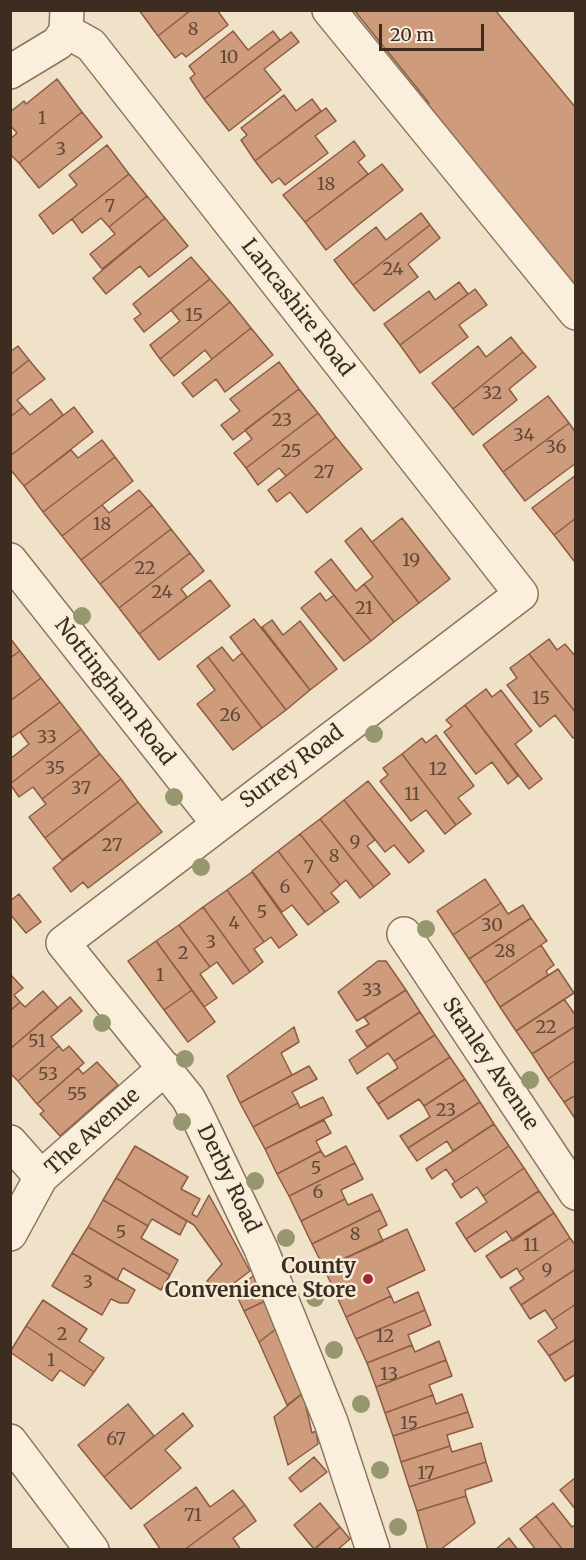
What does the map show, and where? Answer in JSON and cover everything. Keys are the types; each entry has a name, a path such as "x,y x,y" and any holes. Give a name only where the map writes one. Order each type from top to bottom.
{"street":[{"path":"329,10 576,313"},
{"path":"10,72 58,43 67,21"},
{"name":"Lancashire Road","path":"67,21 91,45 521,594"},
{"name":"Nottingham Road","path":"10,560 218,823"},
{"name":"Surrey Road","path":"63,943 521,594"},
{"name":"Stanley Avenue","path":"404,934 576,1193"},
{"name":"Derby Road","path":"63,943 188,1098 261,1249 331,1422 373,1550"},
{"name":"The Avenue","path":"10,1234 42,1178 165,1068"},
{"path":"10,1142 42,1178"},
{"path":"10,1441 92,1550"}],"building":[{"path":"139,10 191,10 158,36"},
{"path":"191,10 217,10 228,25 186,57 182,53 175,58 158,36"},
{"path":"354,10 495,10 576,108 576,303 419,112 429,103"},
{"path":"233,31 248,50 273,31 280,40 204,99 190,78 195,74 189,66"},
{"path":"291,32 299,42 264,69 281,90 229,131 204,99"},
{"path":"57,79 82,112 19,163 10,154 10,139 17,133 10,125 10,112 24,101 26,104"},
{"path":"284,95 296,111 312,99 321,111 255,161 241,140 247,135 241,128"},
{"path":"326,108 336,121 315,136 328,153 285,185 279,178 272,183 255,161"},
{"path":"82,112 102,137 39,188 19,163"},
{"path":"354,141 365,156 358,162 368,174 305,222 283,195"},
{"path":"107,145 129,174 53,234 39,215 77,185 69,175"},
{"path":"382,164 403,190 326,250 305,222"},
{"path":"129,174 147,196 109,227 101,218 82,233 72,219"},
{"path":"147,196 165,218 102,269 90,254 115,234 109,227"},
{"path":"421,213 430,225 353,285 334,260 376,227 386,240"},
{"path":"165,218 188,246 149,277 140,266 106,294 93,278"},
{"path":"430,225 440,238 408,264 418,277 374,311 353,285"},
{"path":"191,257 210,279 144,332 134,319 141,314 133,304"},
{"path":"210,279 230,302 160,359 150,345 180,321 171,310"},
{"path":"459,282 468,294 400,345 384,324 429,291 435,300"},
{"path":"475,289 487,305 459,325 468,337 420,373 400,345"},
{"path":"230,302 251,328 212,359 205,350 174,376 160,359"},
{"path":"251,328 273,355 225,392 216,379 193,397 182,383"},
{"path":"511,337 523,352 453,409 432,383 478,346 486,357"},
{"path":"18,346 29,360 10,375 10,352"},
{"path":"523,352 536,367 509,389 517,400 473,435 453,409"},
{"path":"29,360 45,379 17,400 23,407 10,417 10,375"},
{"path":"279,362 299,389 233,440 221,425 240,411 230,399"},
{"path":"299,389 318,413 246,468 234,453 252,439 245,430"},
{"path":"548,396 569,423 503,472 483,445"},
{"path":"51,399 63,415 10,456 10,417 23,407 30,415"},
{"path":"74,407 93,432 24,486 10,469 10,456"},
{"path":"318,413 336,437 286,476 279,468 258,485 246,468"},
{"path":"569,423 576,433 576,463 525,501 503,472"},
{"path":"336,437 362,469 307,513 290,492 277,502 268,490"},
{"path":"102,440 115,457 43,512 24,486 71,450 78,458"},
{"path":"115,457 133,481 62,536 43,512"},
{"path":"576,475 576,518 554,535 532,508"},
{"path":"139,490 152,505 81,560 62,536 102,505 109,513"},
{"path":"152,505 171,529 100,584 81,560"},
{"path":"402,518 450,579 419,603 372,542"},
{"path":"576,518 576,560 574,561 554,535"},
{"path":"361,528 419,603 394,622 364,584 373,577 345,541"},
{"path":"171,529 190,553 119,608 100,584"},
{"path":"190,553 204,571 181,589 187,597 139,634 119,608"},
{"path":"331,559 356,591 364,584 394,622 371,641 315,572"},
{"path":"210,580 230,606 159,660 139,634"},
{"path":"320,593 326,601 334,595 371,641 344,661 301,608"},
{"path":"254,619 310,690 286,710 230,637"},
{"path":"272,620 283,635 300,621 337,669 310,690 262,627"},
{"path":"10,638 20,651 10,658"},
{"path":"549,639 557,650 565,644 576,657 576,713 529,654"},
{"path":"222,647 233,661 242,653 286,710 262,728 208,657"},
{"path":"20,651 41,678 10,701 10,658"},
{"path":"529,654 576,713 576,736 573,738 555,715 540,727 507,685 517,678 510,668"},
{"path":"208,657 262,728 233,750 197,704 215,690 197,666"},
{"path":"41,678 60,702 10,739 10,701"},
{"path":"486,689 492,697 501,690 532,731 515,744 542,779 529,789 465,705"},
{"path":"60,702 81,729 10,784 10,759 29,744 20,732"},
{"path":"465,705 518,776 508,784 492,762 476,774 444,732 452,726 446,720"},
{"path":"81,729 100,754 42,799 33,787 19,797 10,784"},
{"path":"436,735 474,786 458,798 471,814 456,825 402,754 422,738 426,743"},
{"path":"100,754 121,779 45,838 29,817 46,804 42,799"},
{"path":"402,754 456,825 445,834 426,810 411,821 380,781 388,775 383,768"},
{"path":"121,779 138,802 62,860 45,838"},
{"path":"368,781 424,851 409,863 394,845 385,852 344,800"},
{"path":"344,800 375,840 367,846 390,874 374,887 320,819"},
{"path":"138,802 162,832 88,888 83,882 71,892 53,868"},
{"path":"320,819 374,887 360,898 346,880 340,885 300,834"},
{"path":"300,834 340,885 331,893 339,902 325,912 278,851"},
{"path":"278,851 325,912 308,925 292,905 282,912 252,871"},
{"path":"252,872 297,935 279,948 271,937 264,942 227,890"},
{"path":"485,879 501,903 453,935 437,911"},
{"path":"227,890 264,942 254,949 263,962 250,972 203,907"},
{"path":"19,894 41,922 26,933 10,914 10,901"},
{"path":"501,903 508,914 523,905 531,918 469,959 453,935"},
{"path":"203,907 250,972 233,984 217,962 210,967 179,925"},
{"path":"531,918 547,941 485,983 469,959"},
{"path":"179,925 210,967 200,974 217,998 204,1007 156,941"},
{"path":"156,941 192,990 164,1010 128,961"},
{"path":"541,945 554,965 546,971 548,975 500,1007 485,983"},
{"path":"378,961 386,961 406,990 357,1021 338,992"},
{"path":"558,969 574,993 516,1031 500,1007"},
{"path":"10,974 23,988 14,995 20,1002 10,1011"},
{"path":"192,990 215,1022 188,1042 164,1010"},
{"path":"406,990 420,1012 367,1047 356,1031 369,1024 364,1017"},
{"path":"43,991 58,1008 10,1049 10,1011 20,1002 25,1007"},
{"path":"70,997 82,1011 51,1037 59,1046 18,1081 10,1073 10,1049"},
{"path":"564,999 576,1016 576,1026 532,1054 516,1031"},
{"path":"420,1012 435,1035 394,1061 388,1053 357,1074 349,1060"},
{"path":"576,1026 576,1060 548,1079 532,1054"},
{"path":"294,1027 299,1042 281,1053 292,1075 240,1103 227,1076"},
{"path":"435,1035 450,1057 378,1104 367,1088 398,1068 394,1061"},
{"path":"59,1046 63,1051 69,1046 84,1063 37,1104 18,1081"},
{"path":"450,1057 465,1079 424,1106 419,1099 388,1119 378,1104"},
{"path":"576,1060 576,1095 564,1102 548,1079"},
{"path":"97,1062 118,1085 60,1136 40,1114 44,1111 37,1104 78,1068 83,1074"},
{"path":"309,1066 317,1079 292,1092 298,1103 253,1127 240,1103"},
{"path":"465,1079 480,1102 408,1148 400,1136 430,1117 424,1106"},
{"path":"576,1095 576,1120 564,1102"},
{"path":"323,1097 332,1115 265,1149 253,1127 298,1103 300,1108"},
{"path":"480,1102 494,1124 453,1151 447,1141 417,1161 408,1148"},
{"path":"324,1120 331,1133 316,1141 321,1151 277,1174 265,1149"},
{"path":"494,1124 509,1146 455,1182 446,1169 432,1179 426,1169"},
{"path":"135,1146 188,1177 181,1189 200,1199 192,1214 197,1217 209,1195 250,1271 221,1293 207,1281 222,1264 194,1225 116,1178"},
{"path":"346,1146 355,1163 289,1196 277,1174 321,1151 325,1157"},
{"path":"509,1146 524,1168 483,1196 477,1187 461,1198 452,1184"},
{"path":"355,1163 363,1179 341,1190 345,1199 301,1221 289,1196"},
{"path":"524,1168 539,1191 466,1239 456,1223 487,1202 483,1196"},
{"path":"116,1178 187,1221 180,1235 152,1219 148,1226 103,1200"},
{"path":"539,1191 554,1213 513,1241 506,1231 475,1252 466,1239"},
{"path":"372,1194 380,1210 312,1244 301,1221 345,1199 348,1205"},
{"path":"103,1200 148,1226 141,1238 178,1260 170,1275 88,1227"},
{"path":"380,1210 387,1225 378,1230 383,1241 324,1268 312,1244"},
{"path":"554,1213 570,1238 519,1272 517,1268 501,1278 486,1256"},
{"path":"88,1227 170,1275 161,1290 123,1268 117,1280 72,1253"},
{"name":"County Convenience Store","path":"407,1229 425,1270 387,1288 391,1296 346,1317 324,1268"},
{"path":"570,1238 576,1246 576,1269 521,1305 510,1288 524,1279 519,1272"},
{"path":"72,1253 135,1290 128,1303 120,1303 111,1299 102,1315 52,1286"},
{"path":"576,1269 576,1304 552,1320 545,1310 530,1319 521,1305"},
{"path":"256,1274 267,1300 244,1311 234,1290"},
{"path":"418,1292 425,1310 356,1339 346,1317 391,1296 394,1303"},
{"path":"43,1300 87,1329 79,1341 104,1358 94,1372 26,1326"},
{"path":"267,1300 280,1326 259,1342 244,1311"},
{"path":"576,1304 576,1339 549,1356 538,1341 557,1328 552,1320"},
{"path":"425,1310 431,1325 408,1335 412,1345 367,1363 356,1339"},
{"path":"26,1326 94,1372 84,1386 60,1370 52,1381 10,1352"},
{"path":"280,1326 303,1393 287,1405 259,1342"},
{"path":"576,1339 576,1374 565,1381 549,1356"},
{"path":"439,1341 446,1360 376,1387 367,1363 412,1345 415,1352"},
{"path":"446,1360 452,1376 429,1385 433,1395 385,1413 376,1387"},
{"path":"303,1393 312,1433 316,1431 318,1444 288,1465 274,1417"},
{"path":"462,1394 468,1412 393,1436 385,1413 433,1395 436,1404"},
{"path":"128,1404 154,1436 104,1477 78,1445"},
{"path":"468,1412 473,1427 447,1435 450,1446 401,1462 393,1436"},
{"path":"183,1413 193,1426 165,1450 181,1468 131,1509 104,1477"},
{"path":"481,1443 486,1462 409,1487 401,1462 450,1446 452,1452"},
{"path":"314,1457 327,1472 301,1492 289,1478"},
{"path":"486,1462 492,1481 465,1490 466,1496 417,1511 409,1487"},
{"path":"576,1477 576,1510 560,1490"},
{"path":"196,1487 210,1507 233,1490 245,1505 184,1550 161,1550 144,1525"},
{"path":"466,1496 475,1523 440,1550 428,1550 417,1511"},
{"path":"320,1503 340,1527 314,1549 294,1525"},
{"path":"553,1503 572,1527 576,1524 576,1550 563,1550 536,1516"},
{"path":"245,1505 256,1521 233,1538 241,1550 184,1550"},
{"path":"536,1516 563,1550 536,1550 520,1529"},
{"path":"340,1527 350,1539 337,1550 314,1550"},
{"path":"509,1538 518,1550 495,1550"}],"place":[{"name":"County Convenience Store","path":"368,1279"}]}
